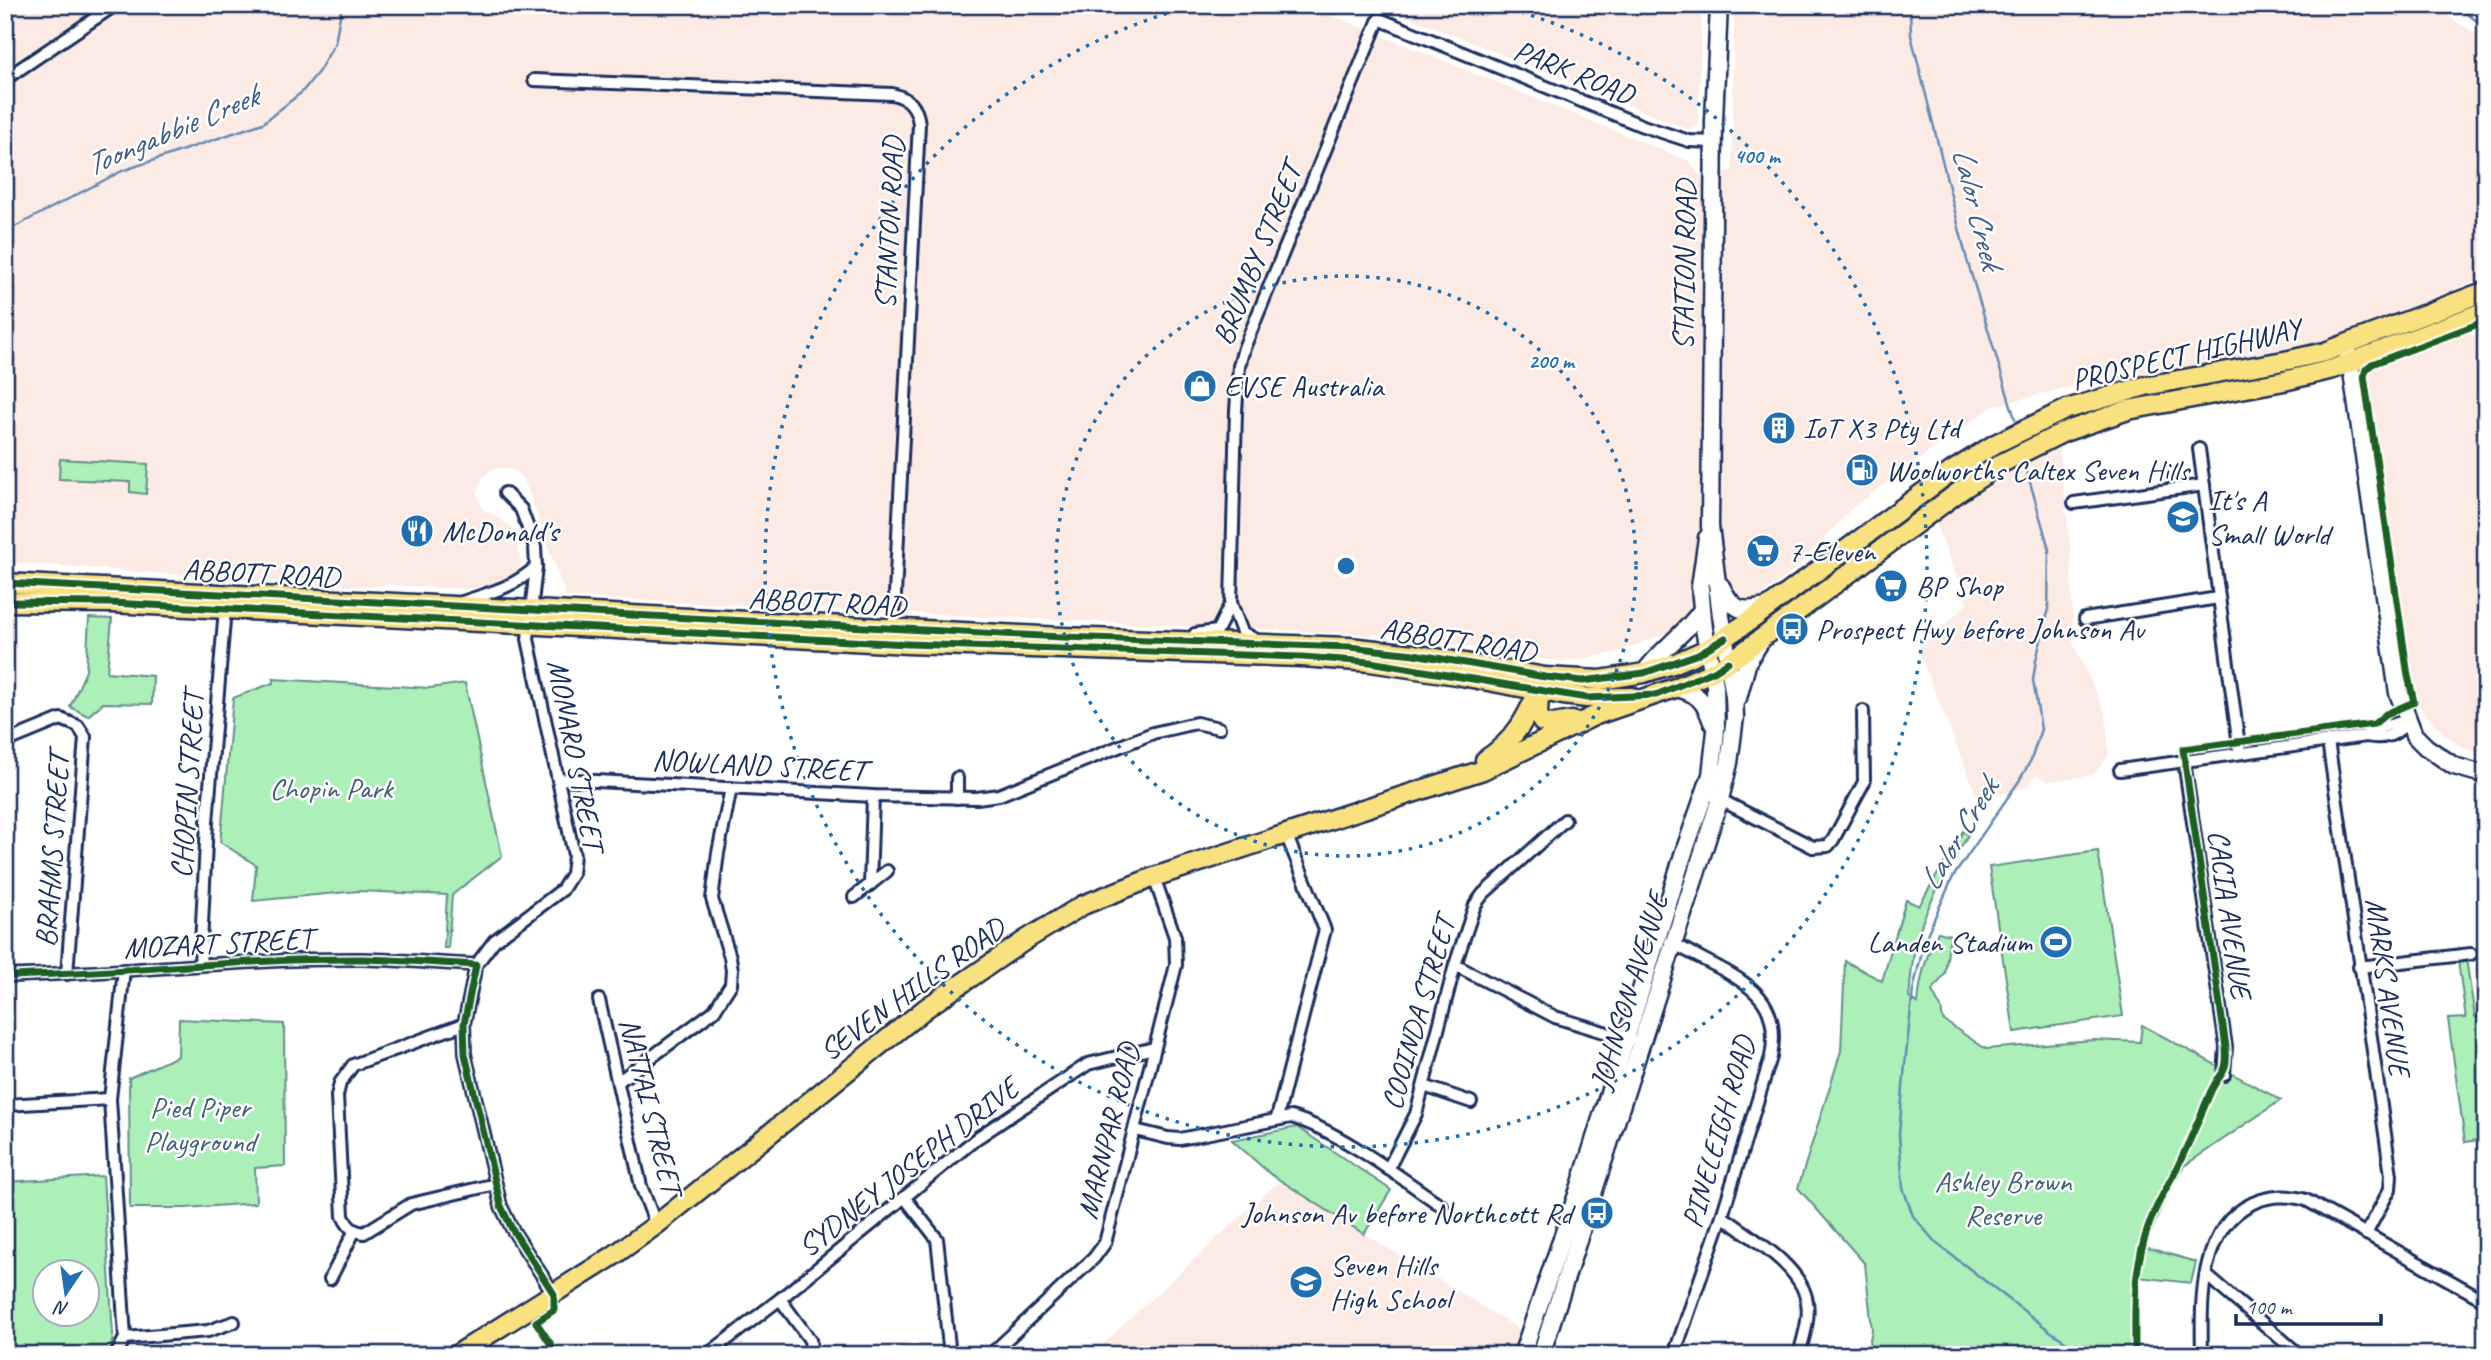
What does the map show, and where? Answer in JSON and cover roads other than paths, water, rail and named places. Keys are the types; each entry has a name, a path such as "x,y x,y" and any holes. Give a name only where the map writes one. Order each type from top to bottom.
{"main road":[{"name":"STATION ROAD","path":"1719,5 1714,142 1710,526 1725,638"},
{"name":"PROSPECT HIGHWAY","path":"1709,648 1769,607 1952,471 1995,444 2056,414 2102,397 2145,386 2289,360 2346,344 2486,290"},
{"name":"PROSPECT HIGHWAY","path":"1721,666 1960,491 2002,463 2056,436 2128,410 2284,381 2350,363 2484,316"},
{"path":"2346,344 2395,680 2414,735 2436,755 2465,771 2482,773"},
{"name":"STATION ROAD","path":"1709,648 1701,611 1702,570 1710,526"},
{"path":"1716,575 1727,598 1738,608 1750,611 1769,607"},
{"name":"ABBOTT ROAD","path":"5,583 458,606 529,617"},
{"name":"ABBOTT ROAD","path":"5,603 111,603 225,609 529,617 1302,657 1542,684 1591,681 1644,673"},
{"path":"1644,673 1658,653 1690,626 1701,611"},
{"path":"1735,717 1743,673 1766,633"},
{"name":"ABBOTT ROAD","path":"893,636 1265,643 1387,650 1542,684 1587,698 1656,695"},
{"name":"JOHNSON AVENUE","path":"1541,1355 1643,1044 1713,796 1714,753 1725,638"},
{"path":"1644,673 1709,648"},
{"name":"JOHNSON AVENUE","path":"1522,1355 1581,1183 1683,855 1729,763 1735,717 1721,666 1709,648"},
{"name":"SEVEN HILLS ROAD","path":"456,1355 613,1256 656,1225 926,1008 1061,917 1115,891 1154,877 1483,770 1596,715 1675,688 1721,666"},
{"path":"1542,684 1538,714 1542,722 1557,724 1596,715"},
{"name":"SEVEN HILLS ROAD","path":"1458,777 1510,741 1542,684"},
{"path":"1675,688 1698,695 1707,707 1716,730"}],"street":[{"path":"5,79 115,5"},
{"name":"PARK ROAD","path":"1379,19 1643,126 1689,141 1714,142"},
{"name":"BRUMBY STREET","path":"1265,643 1249,638 1242,632 1231,603 1239,366 1379,19"},
{"name":"STANTON ROAD","path":"534,80 892,94 903,96 915,107 919,124 893,636"},
{"path":"2199,449 2240,753"},
{"path":"2074,503 2204,485"},
{"name":"MONARO STREET","path":"505,493 521,509 535,547 536,567 529,617 529,643 574,855 572,874 562,890 494,941 476,965 464,1024 465,1054 501,1206 512,1229 554,1294"},
{"path":"458,606 459,603 519,582 536,567"},
{"path":"2085,619 2218,598"},
{"name":"BRUMBY STREET","path":"1148,640 1173,634 1217,631 1231,603"},
{"name":"CHOPIN STREET","path":"200,965 207,822 225,609"},
{"path":"1713,796 1813,847 1829,845 1864,782 1863,711"},
{"name":"BRAHMS STREET","path":"5,742 61,719 78,726 85,737 67,974"},
{"path":"2120,770 2366,736 2374,729 2409,720"},
{"name":"NOWLAND STREET","path":"559,779 873,796 978,798 999,795 1153,733 1196,723 1219,728"},
{"name":"MARKS AVENUE","path":"2328,741 2391,1175 2390,1189 2367,1234"},
{"name":"CACIA AVENUE","path":"2184,761 2226,1047 2224,1074"},
{"path":"957,778 957,797"},
{"path":"619,1081 714,1011 731,984 733,970 712,899 718,853 732,788"},
{"path":"870,885 873,796"},
{"name":"COOINDA STREET","path":"1388,1169 1409,1131 1424,1086 1455,965 1475,905 1483,894 1565,820"},
{"path":"1277,1118 1325,930 1286,834"},
{"path":"854,897 887,871"},
{"name":"MARNPAR ROAD","path":"990,1355 1094,1258 1105,1243 1176,965 1175,937 1154,877"},
{"name":"PINELEIGH ROAD","path":"1658,936 1752,988 1766,1005 1774,1040 1722,1216 1674,1355"},
{"path":"2359,967 2471,954"},
{"name":"MOZART STREET","path":"5,976 363,959 476,965"},
{"path":"1455,965 1555,1017 1643,1044"},
{"path":"116,1355 125,1338 110,1100 124,971"},
{"name":"NATTAI STREET","path":"599,1000 641,1185 656,1225"},
{"path":"464,1024 353,1065 345,1075 337,1096 343,1216 354,1231 364,1233 411,1204 496,1184"},
{"name":"SYDNEY JOSEPH DRIVE","path":"707,1355 977,1138 1071,1073 1088,1064 1154,1048"},
{"path":"1424,1086 1471,1102"},
{"path":"5,1105 110,1100"},
{"path":"1135,1130 1180,1139 1292,1117 1307,1121 1388,1169 1441,1206"},
{"path":"2202,1355 2201,1308 2210,1256 2231,1217 2264,1198 2291,1196 2306,1200 2486,1301"},
{"path":"905,1198 937,1239 950,1355"},
{"path":"1722,1216 1781,1261 1803,1286 1808,1304 1807,1318 1798,1355"},
{"path":"330,1279 354,1231"},
{"path":"2206,1275 2300,1355"},
{"path":"779,1299 810,1340 812,1355"},
{"path":"125,1338 208,1331 234,1322"}],"waterway":[{"name":"Toongabbie Creek","path":"5,232 122,171 263,123 302,92 319,71 335,43 342,5"},
{"name":"Lalor Creek","path":"1910,5 1911,35 1967,260 2015,419"},
{"path":"2456,5 2486,28"},
{"name":"Lalor Creek","path":"2026,468 2049,549 2048,612 2033,680 2041,729 2031,760 1953,877 1925,939 1913,990 1899,1134 1903,1188 1913,1216 1936,1243 2050,1331 2086,1355"}],"place":[{"name":"EVSE Australia","path":"1200,386"},
{"name":"IoT X3 Pty Ltd","path":"1779,428"},
{"name":"Woolworths Caltex Seven Hills","path":"1862,470"},
{"name":"It's A Small World","path":"2183,517"},
{"name":"McDonald's","path":"417,531"},
{"name":"7-Eleven","path":"1763,551"},
{"name":"BP Shop","path":"1891,586"},
{"name":"Prospect Hwy before Johnson Av","path":"1792,629"},
{"name":"Landen Stadium","path":"2056,942"},
{"name":"Johnson Av before Northcott Rd","path":"1597,1213"},
{"name":"Seven Hills High School","path":"1306,1282"}],"park label":[{"name":"Chopin Park","path":"331,788"},
{"name":"Pied Piper Playground","path":"200,1124"},
{"name":"Ashley Brown Reserve","path":"2003,1198"}]}
